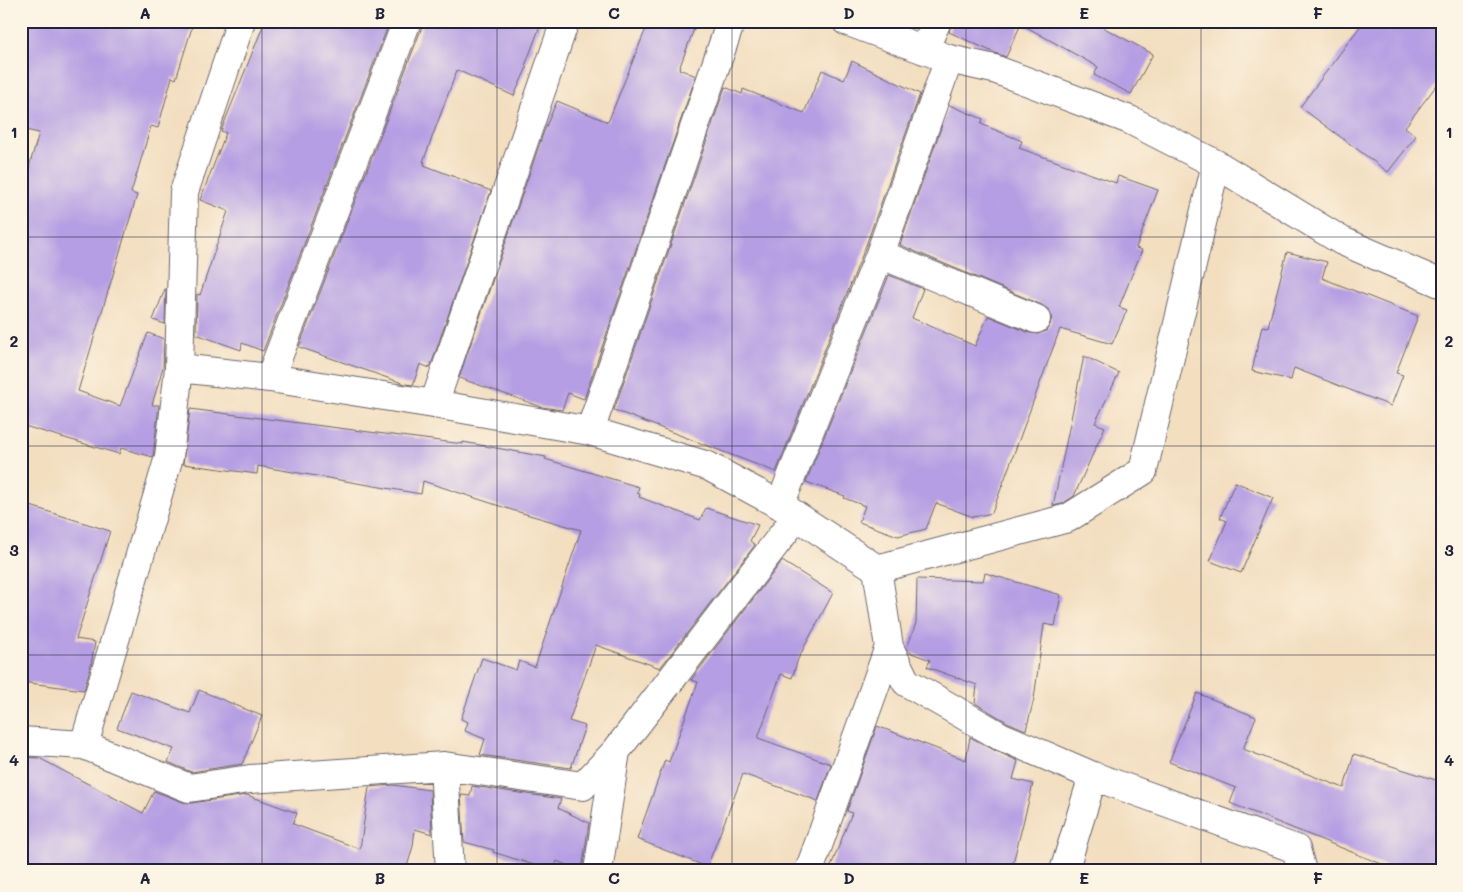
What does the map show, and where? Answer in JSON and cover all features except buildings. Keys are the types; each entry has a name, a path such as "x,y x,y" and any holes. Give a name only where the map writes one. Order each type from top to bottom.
{"street":[{"path":"84,745 169,457 179,368 184,192 241,21"},
{"path":"270,378 407,21"},
{"path":"434,404 565,21"},
{"path":"590,431 731,21"},
{"path":"846,21 937,54 994,69 1130,120 1216,164 1342,241 1442,284"},
{"path":"21,741 84,745 189,788 250,779 444,766 583,786 616,751 788,510 880,254 937,54 937,21"},
{"path":"877,569 1068,518 1143,471 1216,164"},
{"path":"880,254 1036,319"},
{"path":"179,368 270,378 590,431 708,466 788,510 877,569 889,648 906,682 1000,736 1093,776 1296,849 1302,871"},
{"path":"808,871 889,648"},
{"path":"598,871 616,751"},
{"path":"444,766 450,871"},
{"path":"1064,871 1093,776"}]}
